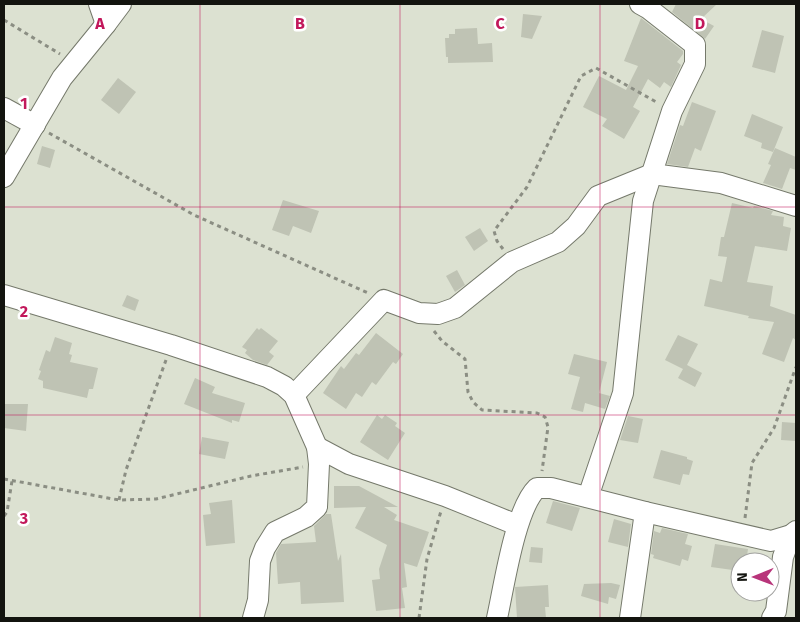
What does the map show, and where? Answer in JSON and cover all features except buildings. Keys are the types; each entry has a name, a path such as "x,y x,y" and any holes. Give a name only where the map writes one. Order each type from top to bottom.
{"street":[{"path":"99,4 106,24"},
{"path":"4,177 62,78 121,4"},
{"path":"588,496 623,393 643,201 672,111 694,64 695,45 640,4"},
{"path":"4,108 35,125"},
{"path":"294,395 384,300 419,313 438,314 455,308 512,262 558,242 576,226 598,196 652,174 721,184 796,206"},
{"path":"4,295 172,345 266,377 284,386 294,395 318,456 317,508 306,517 275,532 265,548 260,561 258,600 253,618"},
{"path":"318,456 349,464 445,496 517,525"},
{"path":"497,618 517,525 529,495 537,488 551,488 588,496 645,512 771,541 794,533"},
{"path":"630,618 645,512"},
{"path":"772,618 776,610 783,557 794,533"}],"path":[{"path":"4,20 56,52 76,61"},
{"path":"512,262 497,241 494,231 527,187 581,76 596,68 672,111"},
{"path":"35,125 194,215 384,300"},
{"path":"419,313 442,341 465,359 468,392 473,402 482,410 538,414 544,417 548,427 537,488"},
{"path":"120,500 126,470 172,345"},
{"path":"743,535 752,463 774,428 796,367"},
{"path":"4,479 120,500 156,499 251,476 318,456"},
{"path":"4,516 7,512 12,481"},
{"path":"419,618 427,558 445,496"}]}
